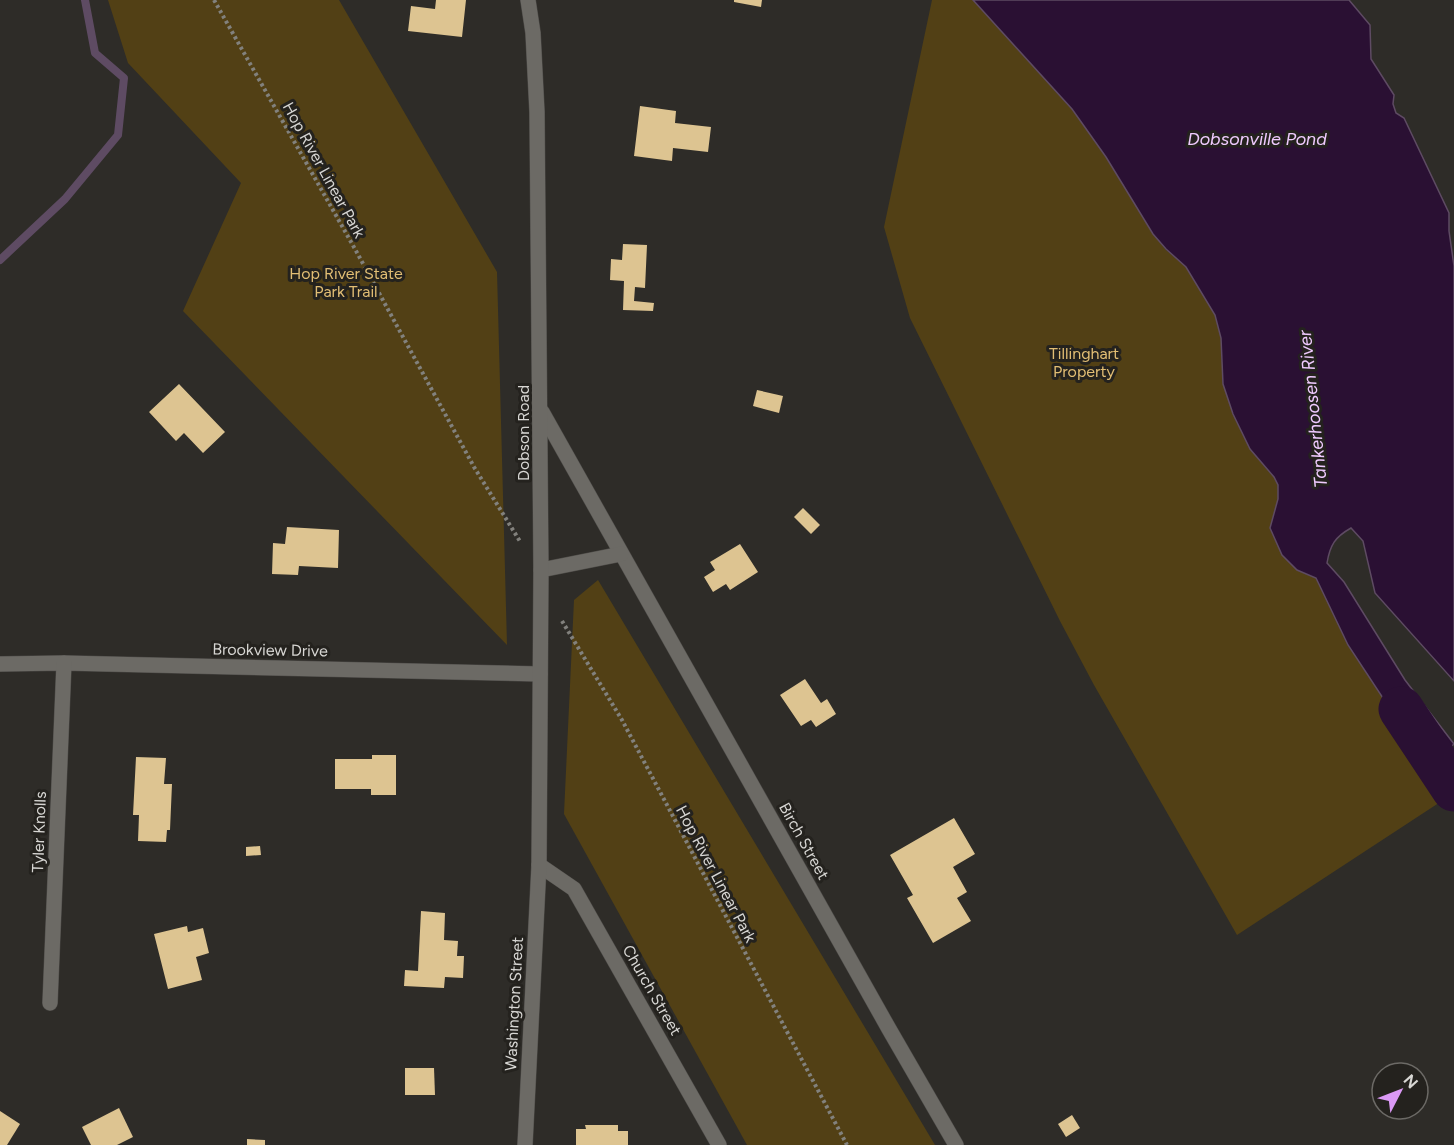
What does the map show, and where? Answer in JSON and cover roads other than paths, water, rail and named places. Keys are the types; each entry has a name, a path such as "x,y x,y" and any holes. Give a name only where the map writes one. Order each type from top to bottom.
{"street":[{"name":"Dobson Road","path":"528,0 533,33 537,112 541,409 539,866"},
{"name":"Birch Street","path":"541,409 888,1029 956,1145"},
{"path":"541,570 621,554"},
{"name":"Brookview Drive","path":"0,664 64,663 540,674"},
{"name":"Tyler Knolls","path":"50,1003 64,663"},
{"name":"Washington Street","path":"525,1145 539,866"},
{"name":"Church Street","path":"539,866 574,889 719,1145"}],"water":[{"name":"Dobsonville Pond","path":"973,0 1349,0 1370,25 1371,59 1394,95 1393,104 1396,113 1404,118 1449,213 1454,266 1454,681 1375,593 1363,541 1351,528 1334,542 1327,563 1344,582 1405,680 1454,744 1431,764 1400,724 1348,645 1316,578 1297,570 1282,555 1270,528 1278,499 1278,485 1250,449 1233,414 1223,384 1221,338 1215,315 1186,267 1153,234 1106,157 1072,109"}],"waterway":[{"path":"0,260 65,199 118,135 124,78 95,53 85,0"},
{"name":"Tankerhoosen River","path":"1401,709 1454,789"}],"park label":[{"name":"Hop River State Park Trail","path":"346,282"},
{"name":"Tillinghart Property","path":"1084,362"}]}
